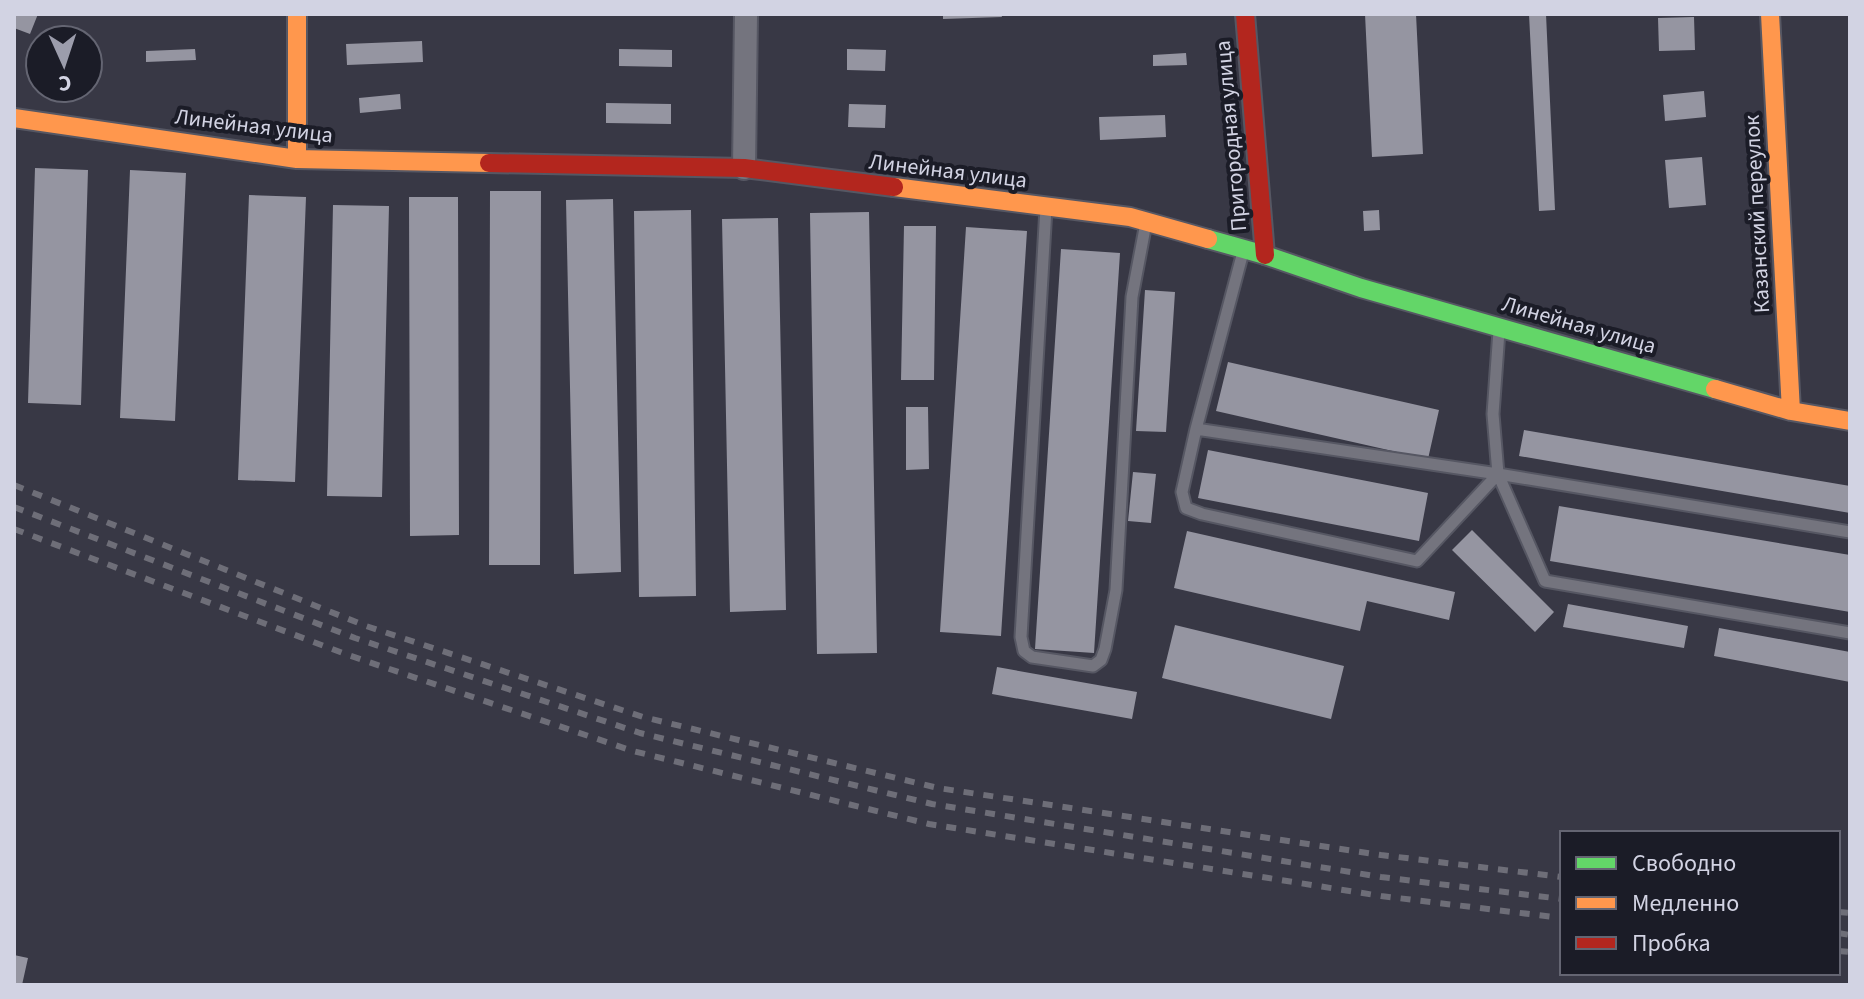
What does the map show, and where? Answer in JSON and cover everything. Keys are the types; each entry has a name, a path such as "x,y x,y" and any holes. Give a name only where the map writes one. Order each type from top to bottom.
{"street":[{"path":"297,14 297,159"},
{"path":"744,168 746,14"},
{"name":"Пригородная улица","path":"1245,14 1265,255"},
{"name":"Казанский переулок","path":"1770,14 1791,411"},
{"name":"Линейная улица","path":"14,118 297,159 744,168 1130,217 1265,255 1361,288 1791,411 1850,421"}],"lane":[{"path":"1046,207 1021,637 1024,651 1032,657 1093,666 1101,660 1105,649 1116,590 1132,297 1146,222"},
{"path":"1244,249 1196,429 1182,492 1186,508 1417,561 1498,474"},
{"path":"1500,327 1493,414 1498,474 1545,581 1850,633"},
{"path":"1196,429 1498,474 1850,532"}],"building":[{"path":"14,14 38,14 34,24 24,24 24,32 14,28"},
{"path":"943,14 1001,14 1002,17 943,19"},
{"path":"1365,14 1416,14 1423,154 1372,157"},
{"path":"1529,14 1546,14 1555,210 1539,211"},
{"path":"1694,17 1695,50 1659,51 1658,18"},
{"path":"422,41 423,62 347,65 346,44"},
{"path":"195,49 196,60 146,62 146,51"},
{"path":"619,49 672,50 672,67 619,66"},
{"path":"847,49 886,50 885,71 847,70"},
{"path":"1186,53 1187,65 1153,66 1153,55"},
{"path":"1704,91 1706,117 1665,121 1663,95"},
{"path":"400,94 401,109 360,113 359,98"},
{"path":"606,103 671,104 671,124 606,123"},
{"path":"849,104 886,105 885,128 848,127"},
{"path":"1165,115 1166,137 1100,140 1099,117"},
{"path":"1702,157 1706,205 1669,208 1665,160"},
{"path":"35,168 88,170 81,405 28,403"},
{"path":"130,170 186,173 175,421 120,418"},
{"path":"490,191 541,191 540,565 489,565"},
{"path":"249,195 306,197 295,482 238,480"},
{"path":"409,197 458,197 459,535 410,536"},
{"path":"613,199 621,572 574,574 566,200"},
{"path":"333,205 389,206 382,497 327,496"},
{"path":"691,210 696,596 639,597 634,211"},
{"path":"1379,210 1380,230 1364,231 1363,211"},
{"path":"869,212 877,653 817,654 810,213"},
{"path":"778,218 786,610 730,612 722,219"},
{"path":"904,226 936,226 934,380 901,380"},
{"path":"966,227 1027,231 1001,636 940,632"},
{"path":"1061,249 1120,253 1094,653 1035,649"},
{"path":"1145,290 1175,292 1166,432 1136,431"},
{"path":"1228,362 1439,410 1428,459 1216,411"},
{"path":"906,407 928,407 929,469 906,470"},
{"path":"1524,430 1850,486 1850,513 1519,456"},
{"path":"1208,450 1428,493 1419,541 1198,498"},
{"path":"1133,472 1156,474 1151,523 1128,521"},
{"path":"1559,506 1850,555 1850,612 1550,561"},
{"path":"1472,530 1554,612 1535,632 1452,550"},
{"path":"1187,531 1455,592 1449,620 1367,601 1360,631 1174,588"},
{"path":"1568,604 1688,626 1684,648 1563,627"},
{"path":"1175,625 1344,666 1331,719 1162,678"},
{"path":"1719,628 1850,652 1850,682 1714,656"},
{"path":"997,667 1137,692 1132,719 992,694"},
{"path":"14,955 28,958 22,985 14,985"}],"railway":[{"path":"14,485 366,626 643,717 938,788 1381,855 1560,877"},
{"path":"14,507 355,638 640,733 932,804 1381,877 1560,899"},
{"path":"14,529 348,655 633,751 929,824 1381,896 1560,918"},
{"path":"1840,912 1850,913"},
{"path":"1840,933 1850,935"},
{"path":"1840,951 1850,952"}],"traffic: fast":[{"path":"1208,239 1361,288 1715,389"}],"traffic: slow":[{"path":"297,14 297,159"},
{"path":"1770,14 1791,411"},
{"path":"14,118 297,159 489,163"},
{"path":"894,187 1130,217 1208,239"},
{"path":"1715,389 1791,411 1850,421"}],"traffic: jam":[{"path":"1245,14 1265,255"},
{"path":"489,163 744,168 894,187"}]}
